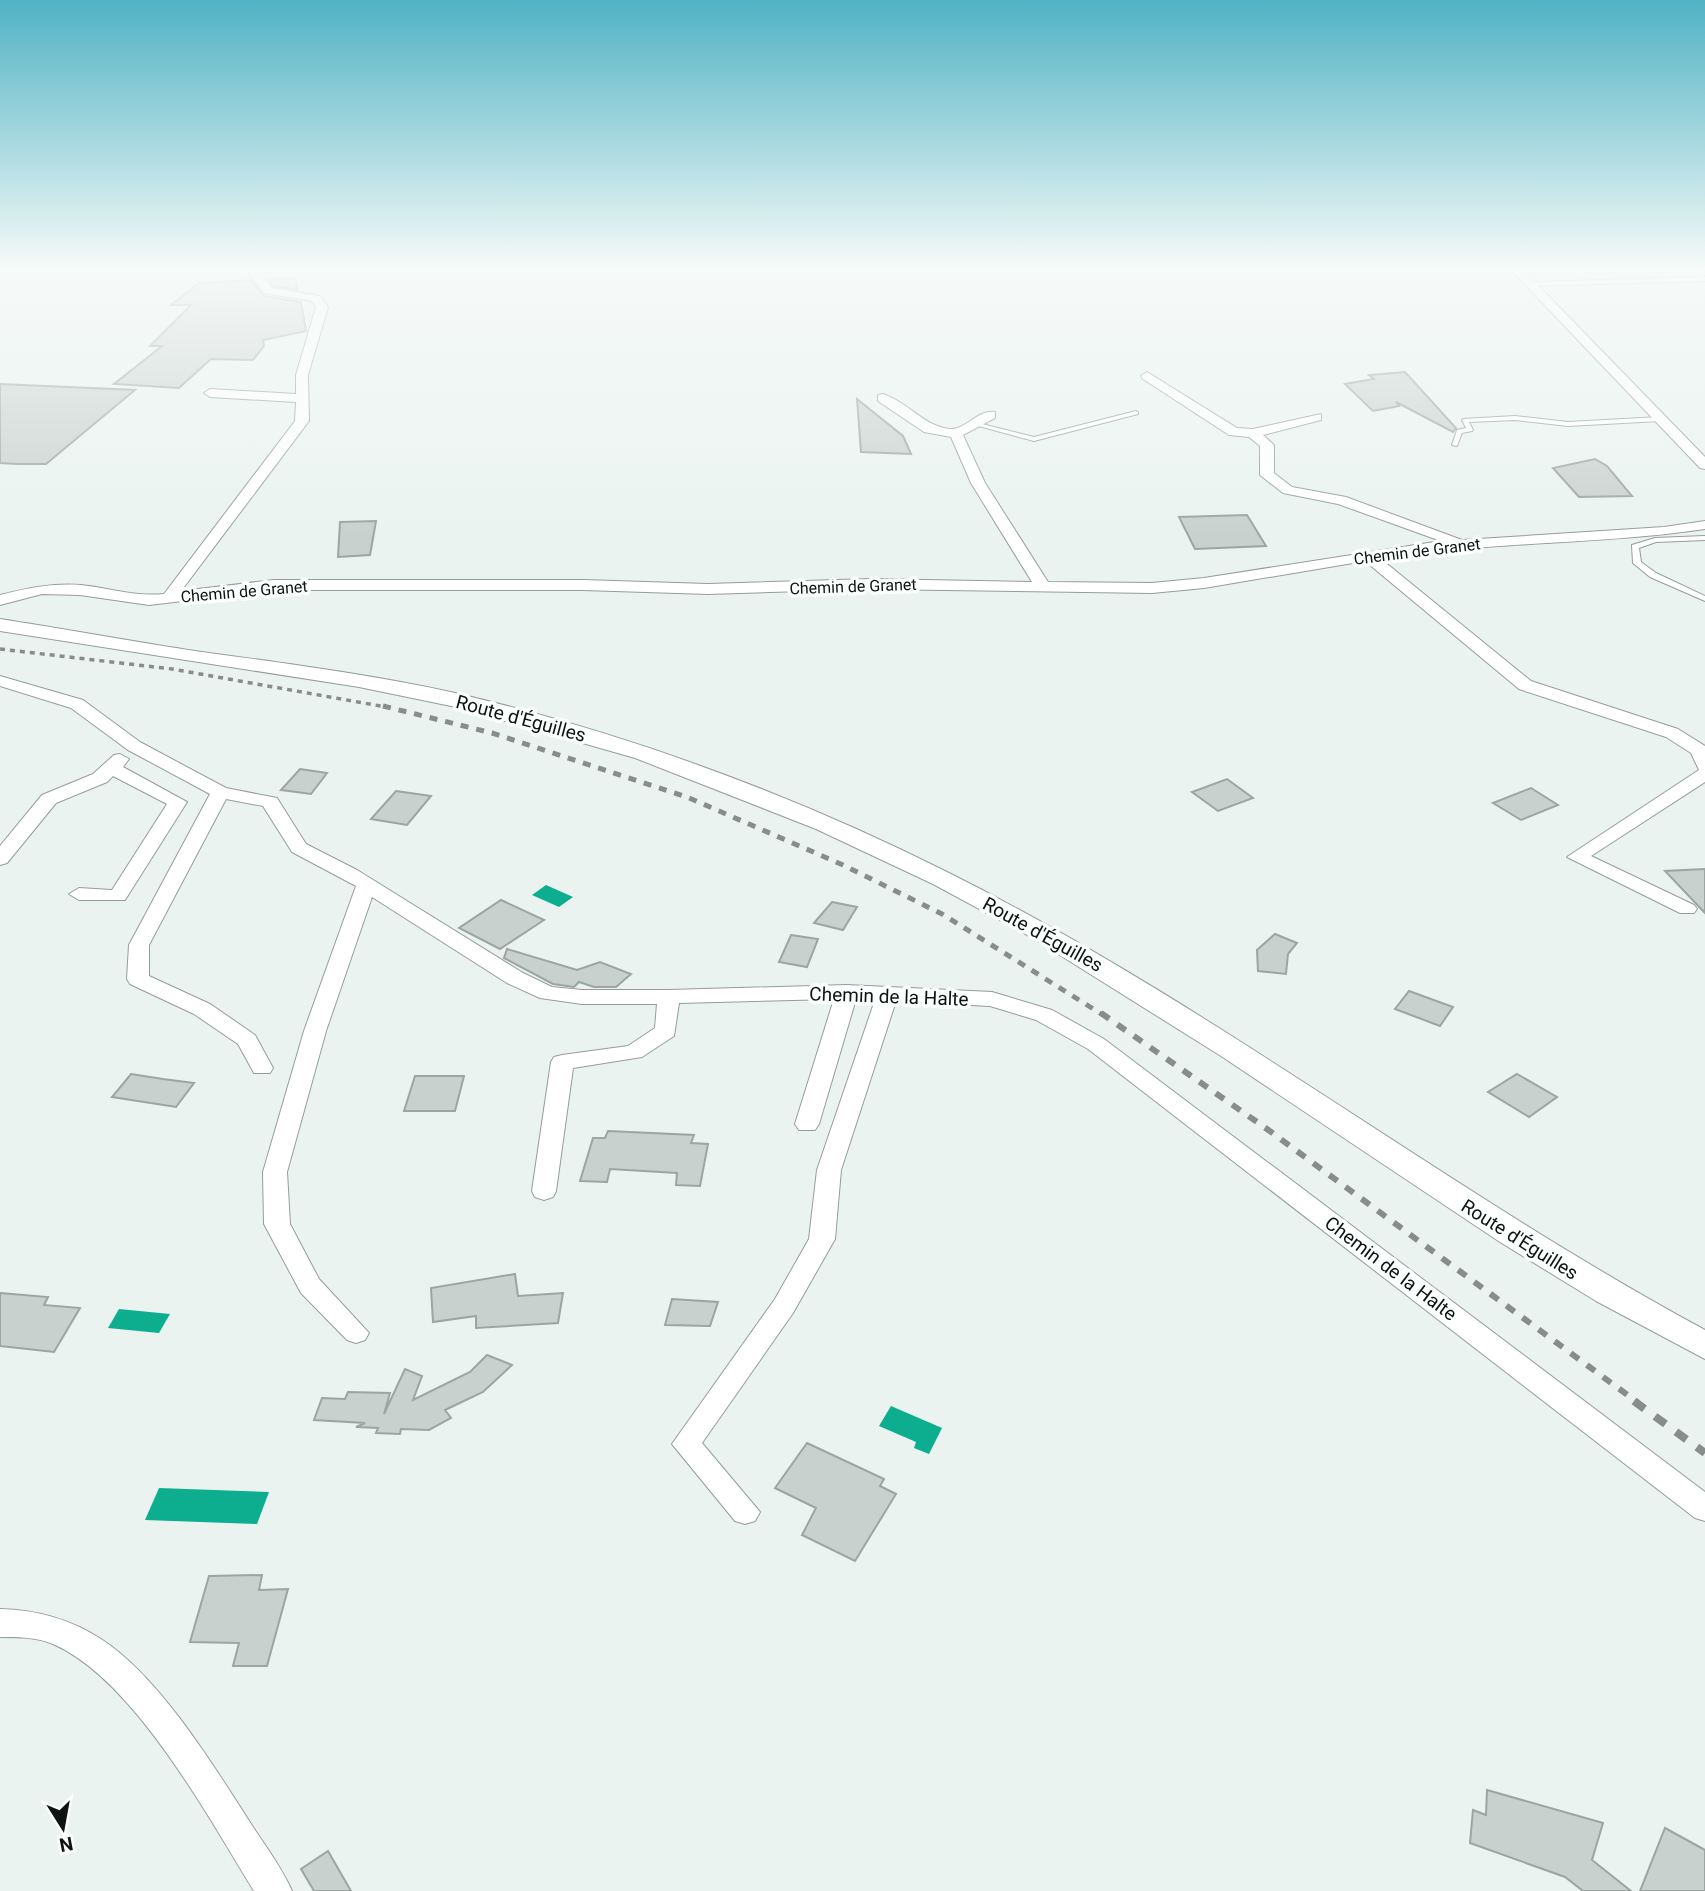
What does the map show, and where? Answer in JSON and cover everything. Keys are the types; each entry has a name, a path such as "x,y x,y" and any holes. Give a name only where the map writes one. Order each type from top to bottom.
{"street":[{"path":"169,597 302,421 302,375 307,358"},
{"path":"1601,358 1705,465"},
{"path":"1147,376 1234,432 1254,433 1316,417"},
{"path":"210,393 302,398"},
{"path":"883,398 929,429 956,433 990,415"},
{"path":"956,433 978,483 1043,586"},
{"path":"1254,433 1267,445 1267,475 1288,490 1341,500 1461,543"},
{"name":"Chemin de Granet","path":"0,600 42,589 80,590 131,599 274,585 583,585 709,589 871,584 1152,588 1204,583 1461,543 1664,531 1705,524"},
{"path":"1368,556 1525,685 1672,733 1699,750 1705,766"},
{"name":"Route d'Éguilles","path":"0,611 460,701 654,757 783,806 944,880 1100,966 1528,1246 1626,1305 1705,1346"},
{"name":"Route d'Éguilles","path":"0,625 312,672"},
{"name":"Chemin de la Halte","path":"0,681 77,704 134,746 220,792 270,802 299,848 366,885 515,978 548,993 582,997 888,993 992,999 1044,1015 1096,1044 1705,1509"},
{"path":"0,859 49,799 100,778 134,746"},
{"path":"79,894 118,896 178,802 111,768"},
{"path":"1687,909 1577,857 1705,774"},
{"path":"220,792 139,945 138,979 202,1009 247,1041 262,1068"},
{"path":"356,1333 310,1286 277,1224 275,1172 315,1031 366,885"},
{"path":"807,1124 847,992"},
{"path":"745,1512 686,1444 784,1306 821,1239 829,1170 888,993"},
{"path":"544,1191 562,1062 634,1052 666,1031 669,997"},
{"path":"0,1623 24,1623 63,1633 104,1659 163,1724 274,1891"}],"lane":[{"path":"974,424 1034,439 1136,413"},
{"path":"1455,445 1459,431 1470,430 1465,420 1486,417 1568,424 1660,419"},
{"path":"1705,538 1655,540 1635,547 1637,563 1653,575 1705,599"}],"shaded area":[{"path":"546,885 573,897 559,907 532,895"},
{"path":"119,1309 170,1314 159,1333 108,1328"},
{"path":"891,1406 942,1428 929,1454 914,1448 916,1442 879,1426"},
{"path":"159,1488 269,1492 257,1524 145,1520"}],"building":[{"path":"147,358 254,358 211,359 179,388 114,384"},
{"path":"1405,372 1456,428 1453,432 1396,402 1399,406 1373,411 1345,384 1374,379 1369,375"},
{"path":"0,384 135,390 46,464 18,464 0,463"},
{"path":"857,399 903,436 911,454 861,452"},
{"path":"1595,459 1607,466 1632,496 1579,497 1553,468"},
{"path":"1247,515 1266,546 1195,549 1179,517"},
{"path":"376,521 370,555 338,557 340,522"},
{"path":"300,769 327,773 311,794 281,790"},
{"path":"1227,779 1253,798 1218,811 1192,792"},
{"path":"1531,788 1558,805 1521,820 1493,803"},
{"path":"396,791 431,796 407,825 371,819"},
{"path":"1705,869 1705,913 1665,871"},
{"path":"501,900 544,920 500,949 459,928"},
{"path":"832,902 857,907 843,930 814,923"},
{"path":"1275,934 1297,943 1288,954 1286,974 1258,971 1257,950"},
{"path":"791,935 818,939 807,967 779,962"},
{"path":"507,949 577,970 600,962 631,974 616,987 594,987 579,982 574,987 553,984 504,958"},
{"path":"1409,991 1453,1007 1440,1026 1395,1009"},
{"path":"131,1074 194,1083 176,1107 112,1097"},
{"path":"1517,1074 1557,1097 1529,1117 1488,1092"},
{"path":"415,1076 464,1076 455,1111 404,1111"},
{"path":"608,1131 694,1135 691,1143 708,1144 700,1186 676,1185 677,1173 610,1169 607,1182 580,1181 593,1138 605,1138"},
{"path":"515,1274 518,1296 563,1293 558,1323 476,1328 476,1316 433,1322 431,1288"},
{"path":"0,1293 48,1297 44,1305 80,1308 54,1352 0,1346"},
{"path":"672,1299 718,1302 710,1326 665,1325"},
{"path":"487,1355 512,1365 483,1392 445,1410 451,1418 429,1430 401,1429 400,1434 376,1433 378,1428 356,1427 365,1423 314,1420 322,1398 345,1399 348,1392 390,1393 384,1414 405,1369 422,1376 413,1400 470,1372"},
{"path":"807,1443 884,1479 880,1486 896,1494 855,1561 802,1535 816,1508 775,1488"},
{"path":"262,1575 259,1590 288,1589 267,1666 233,1666 239,1643 190,1642 209,1576"},
{"path":"1487,1790 1603,1823 1592,1860 1631,1891 1583,1891 1565,1877 1470,1843 1473,1810 1486,1815"},
{"path":"1665,1828 1705,1850 1705,1891 1640,1891"},
{"path":"328,1851 351,1891 314,1891 301,1869"}],"railway":[{"path":"0,649 172,669 389,707"},
{"path":"383,706 389,707"},
{"path":"389,707 492,733 687,797 843,865 942,914 1103,1015"},
{"path":"1101,1013 1267,1129 1637,1402"},
{"path":"1634,1401 1705,1453"}]}
